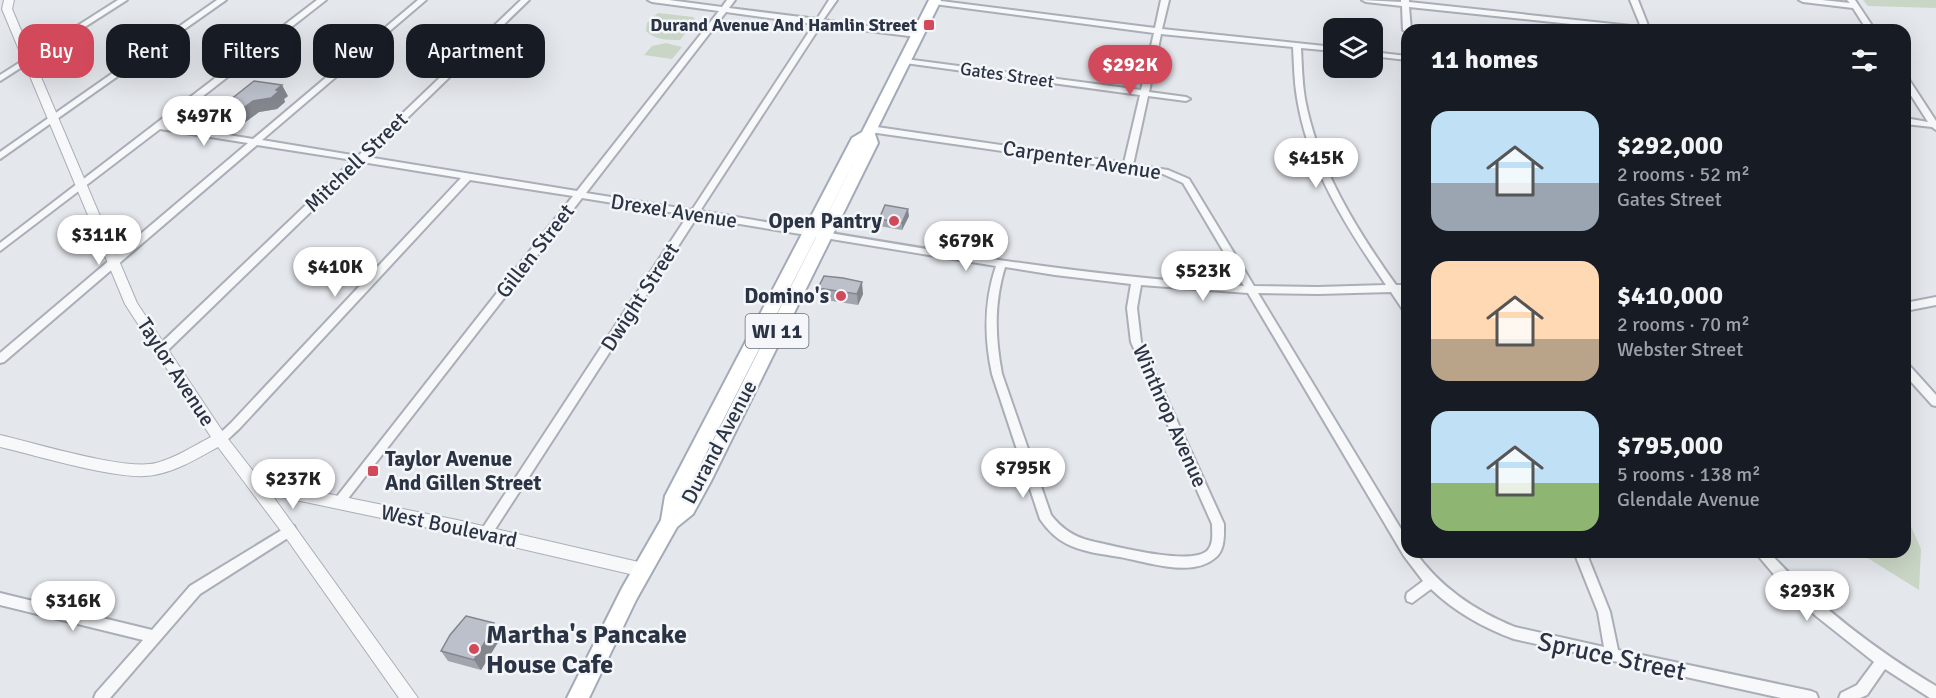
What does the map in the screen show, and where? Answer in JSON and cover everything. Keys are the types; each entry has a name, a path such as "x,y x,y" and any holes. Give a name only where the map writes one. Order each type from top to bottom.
{"main road":[{"name":"Durand Avenue","path":"578,698 670,521 686,508 705,476 818,234 872,141 869,132 934,1"}],"street":[{"path":"85,24 123,0"},
{"path":"0,156 222,0"},
{"path":"0,248 322,0"},
{"path":"0,359 422,0"},
{"name":"Mitchell Street","path":"162,349 525,0"},
{"path":"652,0 917,35"},
{"name":"Gillen Street","path":"339,502 731,0"},
{"name":"Dwight Street","path":"486,533 833,0"},
{"path":"1128,167 1165,0"},
{"path":"1366,0 1406,2 1595,24"},
{"path":"1634,0 1644,24"},
{"path":"1803,0 1852,3 1867,24"},
{"path":"934,1 1159,32 1323,48"},
{"path":"1406,2 1407,24"},
{"name":"Taylor Avenue","path":"7,7 18,34"},
{"path":"1297,44 1301,98 1310,136 1322,169 1350,224 1401,299"},
{"path":"1383,55 1401,57"},
{"name":"Gates Street","path":"905,61 1186,99"},
{"path":"0,79 18,67"},
{"name":"Taylor Avenue","path":"36,78 131,304 220,439 290,530 409,698"},
{"path":"1911,89 1935,126"},
{"path":"1911,122 1935,126"},
{"name":"Drexel Avenue","path":"158,126 1001,264 1136,283 1253,291 1339,292 1401,288"},
{"name":"Carpenter Avenue","path":"869,132 1128,167 1172,174 1186,181 1401,539"},
{"path":"0,441 103,465 142,471 179,461 220,439 236,426 467,177"},
{"name":"Winthrop Avenue","path":"1001,264 990,311 992,352 1041,509 1052,526 1065,536 1080,543 1172,563 1191,563 1202,560 1216,546 1220,533 1136,342 1132,319 1136,283"},
{"path":"1911,306 1936,301"},
{"path":"1911,375 1936,402"},
{"name":"West Boulevard","path":"254,485 486,533 643,570"},
{"path":"101,698 183,601 201,585 290,530"},
{"name":"Carpenter Avenue","path":"1414,558 1432,581 1456,602"},
{"path":"1582,558 1604,612 1613,656"},
{"path":"1767,558 1808,602 1854,641 1936,694"},
{"path":"1412,597 1432,581"},
{"path":"0,598 153,636"},
{"name":"Spruce Street","path":"1456,602 1476,616 1514,633 1811,698"},
{"path":"1846,698 1862,690 1883,661"}],"green space":[{"path":"1863,0 1936,0 1936,8 1868,6"},
{"path":"658,13 693,17 696,20 680,40 661,39 646,31 647,23"},
{"path":"666,43 682,47 672,59 644,55 652,46"},
{"path":"1911,526 1921,549 1919,590 1868,558 1911,558"}],"building":[{"path":"254,81 282,85 271,98 253,101 234,115 216,111"},
{"path":"885,205 908,209 902,223 879,219"},
{"path":"824,276 862,282 857,294 818,288"},
{"path":"466,616 494,623 491,629 493,629 474,660 441,651 450,635"}],"place":[{"name":"Durand Avenue And Hamlin Street","path":"929,25"},
{"name":"Open Pantry","path":"894,221"},
{"name":"Domino's","path":"841,296"},
{"name":"Taylor Avenue And Gillen Street","path":"373,471"},
{"name":"Martha's Pancake House Cafe","path":"474,649"}]}
